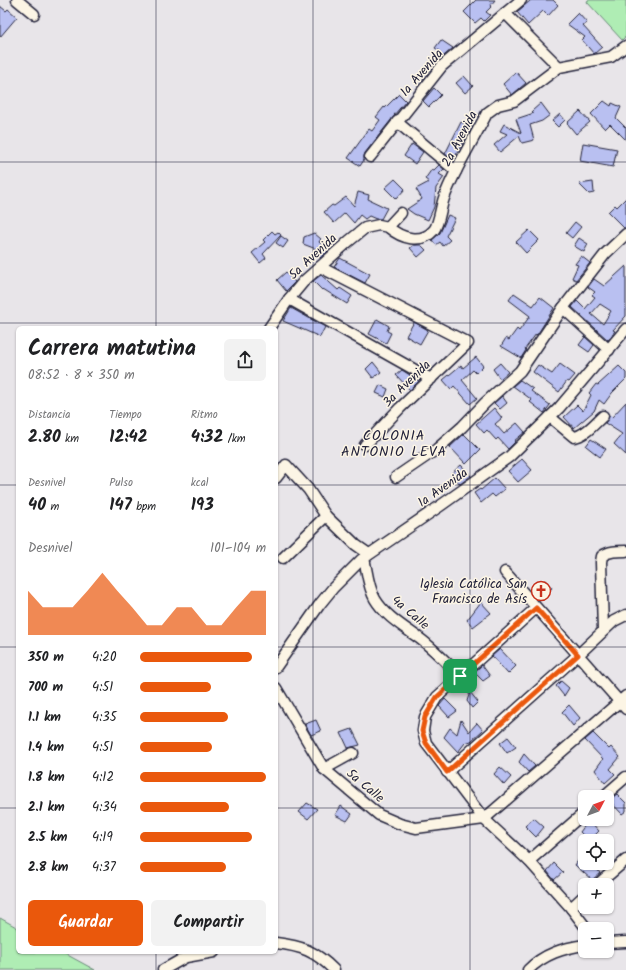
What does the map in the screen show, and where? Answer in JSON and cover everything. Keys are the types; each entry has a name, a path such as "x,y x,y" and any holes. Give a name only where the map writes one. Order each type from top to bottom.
{"street":[{"path":"17,0 34,14"},
{"name":"1a Avenida","path":"370,157 442,66 521,0"},
{"path":"505,13 559,67"},
{"name":"2a Avenida","path":"388,227 395,232 410,238 420,239 428,235 435,229 444,198 456,171 487,114 498,105 514,101 559,67 611,57 626,46"},
{"path":"397,122 456,171"},
{"path":"388,227 401,213"},
{"name":"5a Avenida","path":"270,326 289,299 304,281 365,228 379,225 388,227"},
{"path":"396,477 437,449 462,427 494,394 513,379 563,308 606,253 626,234"},
{"name":"3a Avenida","path":"320,268 468,344 400,408 365,445"},
{"path":"289,299 431,379"},
{"path":"563,308 609,350"},
{"name":"1a Avenida","path":"278,664 333,588 366,556 500,464 550,417 626,329"},
{"path":"550,417 574,437 583,434 603,416"},
{"path":"278,475 286,465 308,490 326,516 366,556"},
{"path":"283,558 326,516"},
{"path":"603,630 602,556 612,551 626,551"},
{"name":"4a Calle","path":"366,556 371,589 376,600 387,613 438,654 460,676"},
{"path":"484,819 624,702 578,655 505,572"},
{"path":"536,608 437,697 425,717 422,731 426,743 484,819 529,862 571,908 582,922"},
{"path":"447,772 578,655 603,630 614,621 626,616"},
{"name":"5a Calle","path":"278,691 324,769 379,815 400,824 416,828 484,819"},
{"path":"324,769 353,753"},
{"path":"611,790 626,777"},
{"path":"529,862 578,818"},
{"path":"605,878 626,860"},
{"path":"571,908 578,902"},
{"path":"278,942 308,950 325,961 334,970"},
{"path":"614,943 626,942"},
{"path":"528,970 534,963 551,953 569,947 578,946"},
{"path":"163,970 186,957 203,954"}],"green space":[{"path":"588,0 626,0 626,36 622,40 587,2"},
{"path":"0,918 16,927 16,954 66,954 95,970 0,970"}],"building":[{"path":"476,0 495,0 486,12 490,15 484,21 481,18 475,23 464,12"},
{"path":"531,0 553,0 558,5 548,16 543,11 528,25 517,12"},
{"path":"0,6 6,11 8,9 17,17 0,37"},
{"path":"578,13 587,23 583,26 602,47 594,54 582,40 585,37 567,24"},
{"path":"441,40 453,48 433,67 430,65 440,51 435,48"},
{"path":"516,72 526,83 512,95 503,84"},
{"path":"464,76 473,86 465,93 456,83"},
{"path":"434,88 441,95 429,107 423,101"},
{"path":"399,94 406,101 365,153 364,160 360,166 348,158 369,129 372,131 380,120 376,117 384,107 385,108"},
{"path":"604,101 611,106 612,103 621,107 616,118 626,128 626,140 610,124 605,129 591,114"},
{"path":"541,103 550,115 542,121 530,125 534,140 522,143 519,136 500,152 494,145 507,134 500,131 504,124 521,133 516,119 534,113 532,111"},
{"path":"580,111 590,122 576,134 567,123"},
{"path":"560,114 565,120 558,127 552,121"},
{"path":"461,122 472,127 453,160 445,154"},
{"path":"583,143 617,149 613,167 580,161"},
{"path":"412,144 423,152 415,164 404,156"},
{"path":"439,165 444,169 439,174 444,177 436,188 434,207 428,220 407,209 422,199 416,189 429,182 425,179 432,169 434,170"},
{"path":"395,179 405,189 396,199 385,188"},
{"path":"593,182 594,193 589,194 579,184"},
{"path":"358,192 369,195 368,199 387,208 381,219 376,219 369,216 365,219 360,215 354,223 345,213 334,223 324,212 332,205 334,206 346,197 354,206"},
{"path":"626,198 626,228 624,228 608,212 615,205 617,207"},
{"path":"448,215 455,218 446,236 450,240 443,246 440,242 436,245 432,240 440,233"},
{"path":"575,222 581,227 572,238 566,233"},
{"path":"529,230 539,240 526,253 516,242"},
{"path":"272,231 275,234 278,232 281,235 263,254 266,258 260,263 252,253 265,242 263,240"},
{"path":"314,233 321,239 319,242 328,251 320,258 313,252 316,249 303,244 304,237"},
{"path":"281,236 288,241 283,248 276,243"},
{"path":"579,238 588,244 584,252 574,246"},
{"path":"414,245 421,245 426,250 418,257 410,248"},
{"path":"581,256 590,263 576,280 572,278 578,265 575,264"},
{"path":"340,258 370,274 365,283 334,267"},
{"path":"626,266 626,316 613,330 615,331 608,340 572,307 577,301 585,309 595,297 592,295 595,292 588,287 594,279 604,286","holes":["600,304 611,311 603,324 591,314"]},
{"path":"286,272 295,282 286,291 277,280"},
{"path":"321,275 338,290 340,288 352,296 347,304 323,289 322,290 313,281"},
{"path":"514,293 533,306 540,297 554,308 537,335 536,334 525,349 526,350 521,358 501,346 506,338 509,340 517,329 519,331 530,316 509,300"},
{"path":"291,308 325,327 320,337 283,321"},
{"path":"377,319 389,326 387,331 391,333 386,343 369,334"},
{"path":"414,322 428,330 420,344 406,336"},
{"path":"585,337 594,345 589,352 579,345"},
{"path":"476,357 483,366 476,373 473,370 462,380 477,398 470,404 454,386 451,389 443,380 461,365 463,368"},
{"path":"373,362 381,372 373,378 366,369"},
{"path":"500,363 508,372 500,379 493,369"},
{"path":"560,364 575,375 569,382 567,381 559,392 533,372 538,365 552,374"},
{"path":"619,366 626,373 626,379 612,393 604,404 599,400 594,411 574,428 564,417 577,405 583,411 591,395 589,393 596,384 598,385"},
{"path":"402,370 419,381 410,390 396,375"},
{"path":"520,380 533,389 531,391 550,405 544,413 530,402 532,400 513,386"},
{"path":"380,385 388,389 385,397 376,393"},
{"path":"502,396 507,403 500,409 494,403"},
{"path":"626,402 626,455 614,444 622,434 605,423 610,415 612,417"},
{"path":"494,408 502,418 495,424 504,434 517,423 525,432 514,441 515,442 508,449 498,438 496,440 487,430 484,433 476,424"},
{"path":"464,434 480,450 466,464 450,447"},
{"path":"591,439 606,449 600,457 586,446"},
{"path":"522,459 532,470 518,482 508,471"},
{"path":"461,465 471,476 460,484 451,474"},
{"path":"495,478 505,489 495,497 492,494 481,503 474,493 480,489 481,490"},
{"name":"Iglesia Católica San Francisco de Asís","path":"545,580 552,588 539,601 532,592"},
{"path":"481,602 491,613 473,627 467,620"},
{"path":"500,649 516,666 508,674 492,656"},
{"path":"482,665 490,676 483,681 474,672"},
{"path":"561,681 569,688 564,696 556,686"},
{"path":"470,692 478,702 472,708 467,701"},
{"path":"445,699 457,711 449,717 439,706"},
{"path":"569,705 580,718 573,726 562,712"},
{"path":"316,720 321,731 311,735 305,724"},
{"path":"461,720 469,732 477,723 483,730 471,741 465,743 458,752 444,737 450,728 457,734"},
{"path":"352,729 360,745 348,748 341,733"},
{"path":"593,733 609,749 611,747 620,757 610,769 615,774 605,783 595,770 603,759 585,740"},
{"path":"508,737 516,747 507,753 500,743"},
{"path":"524,754 535,766 528,772 519,762"},
{"path":"500,767 511,777 504,785 494,774"},
{"path":"617,794 626,803 626,811 622,814 614,805 614,796"},
{"path":"307,803 317,809 308,819 299,812"},
{"path":"341,806 352,814 347,821 335,815"},
{"path":"534,818 544,827 536,837 525,826"},
{"path":"584,826 594,826 599,831 596,834 582,834 580,832"},
{"path":"578,861 578,868 575,865"},
{"path":"554,863 563,872 554,880 547,871"},
{"path":"581,870 598,870 600,873 594,878 590,878"}],"place":[{"name":"Iglesia Católica San Francisco de Asís","path":"541,591"}],"district":[{"name":"COLONIA ANTONIO LEVA","path":"394,444"}],"route":[{"path":"536,608 578,655 447,772 426,743 422,731 425,717 437,697 460,676 536,608"}]}
